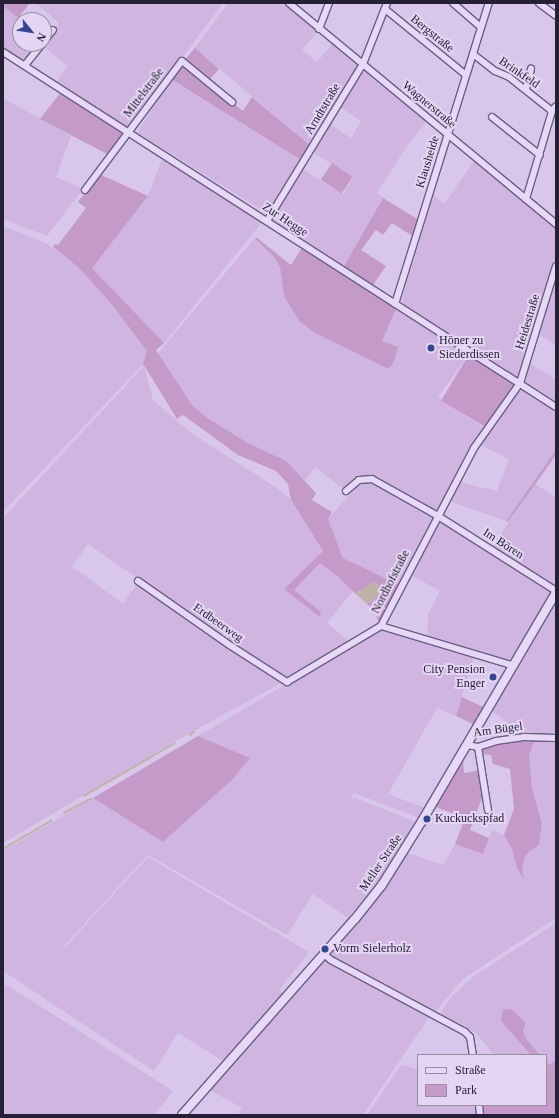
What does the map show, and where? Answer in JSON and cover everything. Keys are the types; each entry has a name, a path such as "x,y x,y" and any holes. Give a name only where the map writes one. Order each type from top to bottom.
{"main road":[{"name":"Meller Straße","path":"182,1115 355,919 390,872 514,666 556,592"}],"street":[{"name":"Wagnerstraße","path":"289,3 556,224"},
{"path":"319,29 329,3"},
{"path":"453,3 481,27"},
{"name":"Klausheide","path":"395,304 489,3"},
{"path":"539,3 556,16"},
{"name":"Arndtstraße","path":"267,221 363,64 386,6"},
{"name":"Bergstraße","path":"386,6 466,75"},
{"name":"Zur Hegge","path":"3,52 556,407"},
{"path":"25,65 36,52"},
{"name":"Brinkfeld","path":"473,54 495,71 509,77 554,108 526,199"},
{"name":"Mittelstraße","path":"85,190 182,61 232,102"},
{"path":"526,89 531,69"},
{"path":"492,117 540,155"},
{"name":"Heidestraße","path":"520,383 556,266"},
{"name":"Nordhofstraße","path":"287,682 381,626 474,448 520,383"},
{"path":"346,491 359,480 364,478 372,479 438,516"},
{"name":"Im Bören","path":"438,516 556,592"},
{"name":"Erdbeerweg","path":"138,581 231,646 287,682"},
{"path":"381,626 514,666"},
{"name":"Am Bügel","path":"467,745 478,747 496,741 524,737 556,738"},
{"path":"478,747 488,810"},
{"path":"324,954 331,960 465,1032 472,1044 473,1054"}],"shaded area":[{"path":"36,3 223,3 130,128 57,82 67,66 50,52 52,52 52,32 59,23 52,17 52,12 46,12"},
{"path":"228,3 285,3 318,31 302,50 317,62 333,43 358,64 359,68 311,146 195,48"},
{"path":"3,6 12,13 12,52 33,52 27,60 24,60 3,47"},
{"path":"361,72 369,72 427,121 407,146 377,193 383,198 344,266 275,222 273,218 302,169 343,194 353,178 313,152 330,124 351,138 361,121 340,107"},
{"path":"171,79 301,160 267,214 138,132"},
{"path":"3,98 71,136 56,177 83,189 47,236 3,219"},
{"path":"162,159 262,222 164,343 92,268 148,196"},
{"path":"475,160 556,227 556,259 520,377 517,378 472,350 438,397 485,429 471,449 438,510 434,511 372,477 363,477 344,489 315,467 304,482 286,461 248,443 206,417 192,405 158,353 254,239 273,256 280,267 284,296 381,342 397,307 436,328 437,327 404,304 402,299 433,195 444,204"},
{"path":"3,226 46,243 80,269 113,306 148,351 143,364 3,512"},
{"path":"556,277 556,345 538,334"},
{"path":"529,363 556,379 556,404 524,384"},
{"path":"144,366 153,400 194,435 277,488 291,500 323,551 284,589 321,612 294,590 320,563 336,575 353,591 327,623 350,642 286,679 232,644 88,544 72,566 123,604 138,582 283,682 174,742 3,843 3,518"},
{"path":"520,390 532,394 556,410 556,450 506,521 449,501 459,482 497,491 509,459 479,444"},
{"path":"365,481 369,481 434,517 399,585 343,558 328,519 350,494"},
{"path":"535,484 556,497 555,587 491,548"},
{"path":"442,521 550,590 551,594 511,662 429,637 427,634 428,614 440,591 409,574 438,523"},
{"path":"373,582 377,583 380,590 379,595 367,604 356,594"},
{"path":"556,603 556,736 524,735 492,711"},
{"path":"382,628 474,656 456,716 437,708 388,794 425,808 419,818 354,793 351,798 356,798 416,822 385,872 348,918 313,894 287,935 148,855 63,947 64,948 148,857 309,952 280,989 283,995 223,1061 178,1033 154,1071 3,971 3,851 93,798 163,842 232,780 250,758 198,736"},
{"path":"535,740 556,741 556,918 463,979 434,1013 333,957 331,953 372,905 408,853 443,865 455,844 483,854 492,830 504,835 512,849 517,868 522,869 525,856 539,845 542,824 532,788 529,755"},
{"path":"556,923 556,1046 554,1048 556,1059 550,1065 547,1062 547,1054 539,1054 526,1039 523,1031 501,1021 530,1054 493,1054 477,1034 457,1021 453,1023 440,1016 441,1012 452,996 474,976"},
{"path":"324,961 327,961 430,1016 363,1115 238,1115 242,1108 210,1090"},
{"path":"3,983 173,1091 154,1115 3,1115"},
{"path":"401,1065 417,1069 417,1106 475,1106 476,1115 367,1115"}],"green space":[{"path":"3,3 30,3 23,12 12,13 3,6"},
{"path":"195,48 219,69 209,81 185,60"},
{"path":"182,64 243,111 252,97 311,146 301,160 171,79"},
{"path":"61,92 121,130 124,134 109,155 40,119"},
{"path":"332,163 353,177 342,194 321,180"},
{"path":"99,174 148,196 92,268 164,343 156,350 192,405 206,417 248,443 286,461 316,493 312,500 332,512 328,519 343,558 399,585 380,625 374,610 367,604 379,595 361,590 356,594 336,575 320,563 294,590 321,612 320,617 284,589 323,551 291,500 288,484 276,471 238,455 183,415 177,419 143,364 147,351 113,306 80,269 53,247 55,244 58,245 86,208 78,202"},
{"path":"383,198 419,220 414,237 392,223 383,235 376,230 361,250 386,266 373,285 344,266"},
{"path":"256,237 291,265 303,246 397,307 382,341 398,347 394,361 389,369 315,333 300,322 284,296 280,267 273,256 255,239"},
{"path":"468,356 516,385 489,429 441,401"},
{"path":"556,450 556,455 508,522 506,521"},
{"path":"462,697 483,707 473,724 456,716"},
{"path":"521,734 534,735 535,740 529,755 532,788 542,824 539,845 525,856 522,869 524,879 517,868 512,849 504,835 514,809 510,769 493,764 491,755 482,754 481,749"},
{"path":"198,736 250,758 232,780 163,842 93,798"},
{"path":"463,759 464,773 481,770 486,796 482,798 470,830 489,838 483,854 455,844 465,818 436,807"},
{"path":"511,1009 526,1023 523,1031 526,1039 539,1054 530,1054 501,1021 503,1010"},
{"path":"556,1059 556,1115 482,1115 481,1106 547,1106 547,1062 550,1065"}],"waterway":[{"path":"3,47 23,60"},
{"path":"62,86 78,96"},
{"path":"81,98 126,126"},
{"path":"135,133 153,144"},
{"path":"518,390 521,389 525,391"},
{"path":"190,735 194,732"},
{"path":"84,796 175,743"},
{"path":"64,813 90,799"},
{"path":"3,849 51,821"}],"place":[{"name":"Höner zu Siederdissen","path":"431,348"},
{"name":"City Pension Enger","path":"493,677"},
{"name":"Kuckuckspfad","path":"427,819"},
{"name":"Vorm Sielerholz","path":"325,949"}]}
